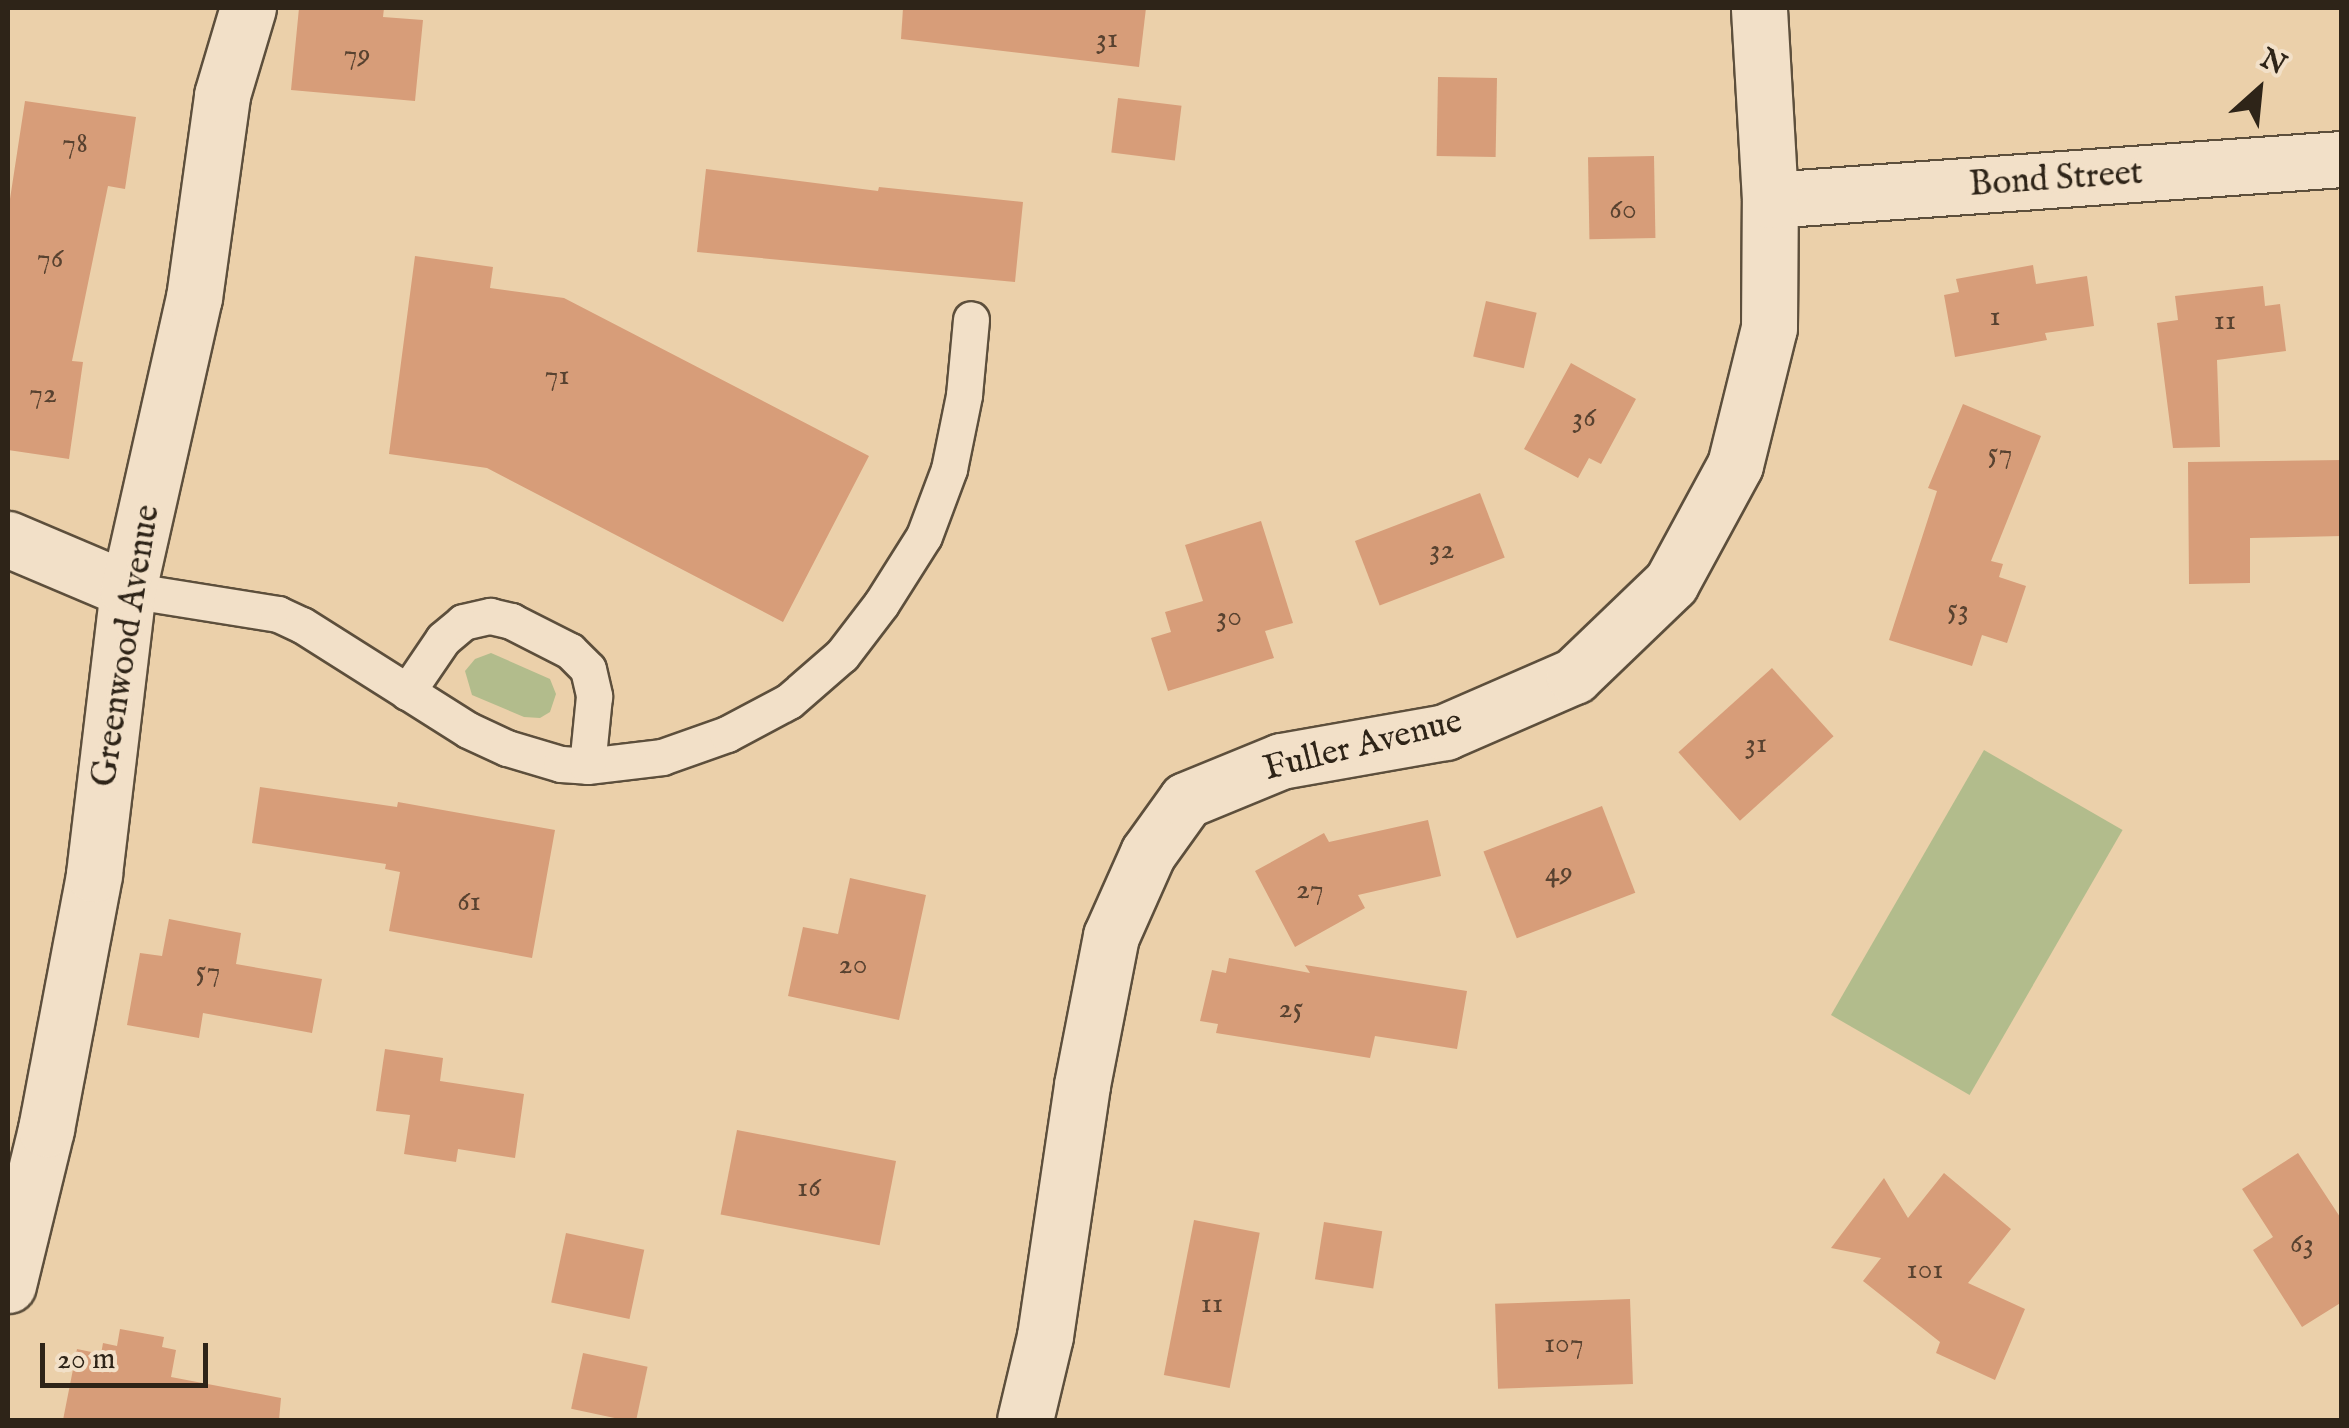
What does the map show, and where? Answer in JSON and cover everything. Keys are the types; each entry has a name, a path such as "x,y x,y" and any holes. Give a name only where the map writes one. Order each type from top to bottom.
{"street":[{"name":"Greenwood Avenue","path":"8,1285 46,1129 94,874 128,590 194,298 222,95 248,8"},
{"name":"Fuller Avenue","path":"1025,1420 1045,1336 1082,1085 1111,936 1148,854 1186,800 1281,761 1445,732 1574,676 1671,583 1736,465 1769,328 1770,200 1758,8"},
{"name":"Bond Street","path":"1770,200 2342,159"},
{"path":"8,539 128,590"}],"lane":[{"path":"128,590 278,614 302,625 468,730 507,748 561,764 587,766 662,757 727,734 789,701 842,655 924,536 949,469 964,396 971,320"},
{"path":"407,692 444,639 463,622 490,616 512,622 570,651 588,669 594,696 587,766"}],"green space":[{"path":"491,653 550,679 556,694 550,712 540,718 524,717 472,695 465,671 475,659"},
{"path":"1984,750 2123,830 1970,1095 1831,1015"}],"building":[{"path":"299,8 384,8 383,17 423,20 415,101 291,90"},
{"path":"903,8 1146,8 1139,67 901,39"},
{"path":"1438,77 1497,78 1496,157 1437,156"},
{"path":"1118,98 1182,106 1175,160 1111,153"},
{"path":"25,101 136,117 125,189 108,186 72,361 83,362 69,459 8,450 8,212"},
{"path":"1654,156 1655,238 1589,239 1588,157"},
{"path":"706,169 878,191 879,187 1023,202 1015,282 697,252"},
{"path":"415,256 493,267 490,288 564,298 869,456 783,622 487,468 389,454"},
{"path":"2033,265 2036,284 2087,276 2094,326 2045,333 2047,340 1955,357 1944,295 1959,292 1956,279"},
{"path":"2263,286 2265,306 2280,304 2286,351 2217,360 2220,447 2173,448 2157,323 2178,320 2175,296"},
{"path":"1486,301 1537,313 1524,368 1473,357"},
{"path":"1571,363 1636,399 1601,464 1589,458 1578,478 1524,449"},
{"path":"1963,404 2041,436 1991,561 2003,564 1999,577 2026,586 2007,643 1982,635 1972,666 1889,640 1937,491 1928,488"},
{"path":"2342,460 2342,536 2250,538 2250,583 2189,584 2188,462"},
{"path":"1480,493 1505,557 1380,605 1355,541"},
{"path":"1261,521 1293,623 1265,631 1274,658 1168,691 1151,638 1171,632 1165,612 1203,601 1185,545"},
{"path":"1772,668 1834,736 1740,821 1678,752"},
{"path":"260,787 397,807 398,802 555,830 532,958 389,931 400,872 385,869 386,864 252,843"},
{"path":"1602,806 1635,893 1517,938 1483,852"},
{"path":"1428,820 1441,876 1358,895 1365,908 1295,947 1255,871 1324,833 1329,842"},
{"path":"850,878 926,895 899,1020 788,996 803,927 838,934"},
{"path":"169,919 241,933 236,964 322,979 312,1033 203,1013 199,1038 127,1025 140,953 162,956"},
{"path":"1229,958 1310,973 1305,965 1467,991 1457,1049 1375,1036 1370,1058 1216,1033 1218,1024 1200,1021 1212,970 1226,973"},
{"path":"385,1049 443,1058 440,1081 524,1094 515,1158 458,1149 456,1162 404,1154 410,1115 376,1111"},
{"path":"737,1130 896,1161 880,1245 721,1214"},
{"path":"2298,1153 2342,1220 2342,1302 2302,1327 2253,1250 2273,1237 2242,1189"},
{"path":"1944,1173 2011,1229 1968,1283 2025,1309 1995,1380 1936,1353 1940,1342 1863,1281 1881,1258 1831,1248 1884,1178 1908,1218"},
{"path":"1194,1220 1260,1233 1230,1388 1164,1375"},
{"path":"1324,1222 1382,1231 1373,1289 1315,1279"},
{"path":"566,1233 644,1250 629,1319 551,1302"},
{"path":"1630,1299 1633,1384 1498,1389 1495,1304"},
{"path":"120,1329 164,1337 162,1347 176,1350 171,1377 281,1398 279,1420 63,1420 77,1349 101,1354 103,1343 117,1346"},
{"path":"583,1353 648,1367 636,1420 571,1409"}]}
